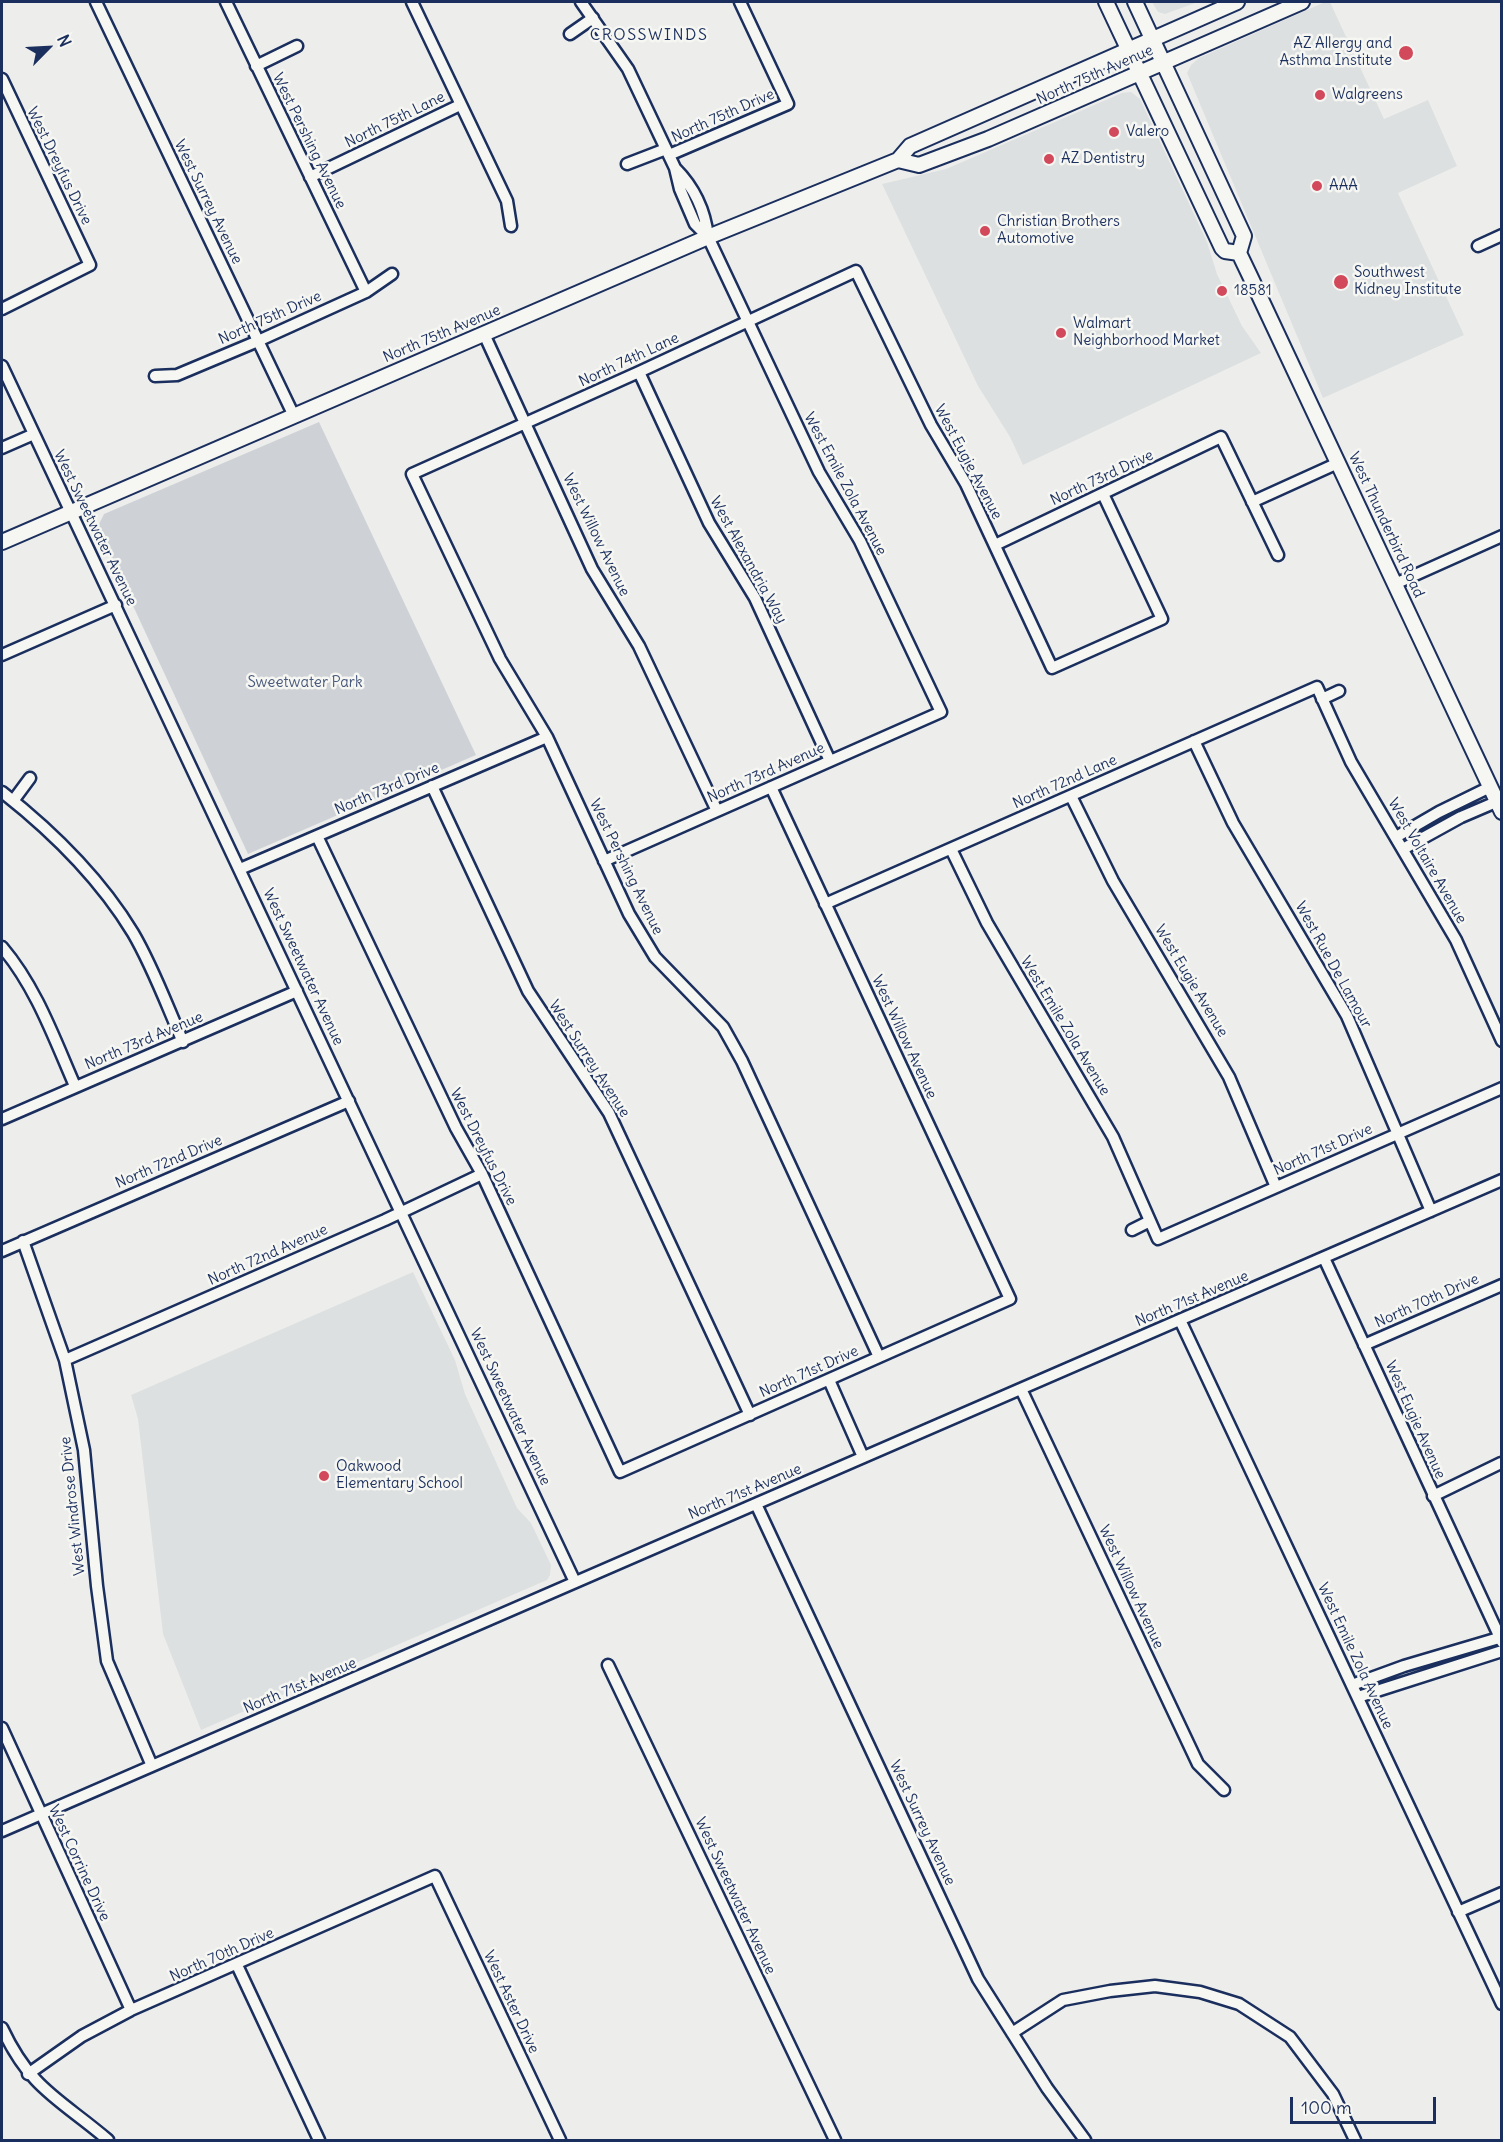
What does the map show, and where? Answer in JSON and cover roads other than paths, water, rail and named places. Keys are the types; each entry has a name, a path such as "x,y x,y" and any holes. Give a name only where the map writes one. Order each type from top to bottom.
{"main road":[{"name":"West Thunderbird Road","path":"1106,2 1223,249 1239,253"},
{"name":"West Thunderbird Road","path":"1135,2 1244,236 1239,253 1499,807"},
{"name":"North 75th Avenue","path":"2,542 708,237 898,160 910,146 1238,2"},
{"name":"North 75th Avenue","path":"898,160 919,165 1141,74 1302,2"}],"street":[{"name":"West Surrey Avenue","path":"96,2 294,416"},
{"name":"West Pershing Avenue","path":"226,2 366,292"},
{"path":"412,2 507,201 511,226"},
{"path":"581,2 628,69 675,168 680,189 695,224 708,237"},
{"name":"North 75th Drive","path":"668,152 788,104 740,2"},
{"path":"570,34 593,18"},
{"path":"256,66 297,46"},
{"name":"West Dreyfus Drive","path":"2,80 90,265 2,309"},
{"name":"North 75th Lane","path":"310,177 460,105"},
{"path":"627,164 668,152"},
{"path":"1478,246 1502,235"},
{"name":"West Emile Zola Avenue","path":"708,237 819,472 860,541 941,712"},
{"name":"North 74th Lane","path":"412,474 856,271"},
{"name":"West Eugie Avenue","path":"856,271 920,404 966,484 1052,668 1162,619 1103,494"},
{"name":"North 75th Drive","path":"155,376 177,375 258,341 366,292 392,274"},
{"name":"West Willow Avenue","path":"484,334 592,569 639,646 717,811"},
{"name":"West Sweetwater Avenue","path":"2,366 576,1582"},
{"name":"West Alexandria Way","path":"639,372 709,523 755,598 830,761"},
{"path":"2,448 34,434"},
{"name":"North 73rd Drive","path":"995,545 1221,437 1252,502"},
{"path":"1278,555 1252,502 1338,463"},
{"name":"West Pershing Avenue","path":"412,474 500,658 547,737 629,914 655,957 723,1028 751,1082 879,1357"},
{"path":"1395,584 1502,536"},
{"path":"2,655 116,605"},
{"name":"West Voltaire Avenue","path":"1317,687 1351,762 1465,958 1502,1041"},
{"name":"North 72nd Lane","path":"825,904 1317,687"},
{"path":"1322,699 1339,691"},
{"name":"North 73rd Avenue","path":"604,861 941,712"},
{"name":"North 73rd Drive","path":"240,869 547,737"},
{"name":"West Rue De Lamour","path":"1194,741 1233,822 1347,1016 1431,1211"},
{"path":"13,801 30,778"},
{"name":"West Surrey Avenue","path":"432,786 528,991 609,1113 750,1415"},
{"name":"West Willow Avenue","path":"771,787 1010,1299"},
{"path":"1396,837 1490,787"},
{"path":"2,792 70,850 111,899 134,934 183,1042"},
{"name":"West Eugie Avenue","path":"1071,796 1113,881 1217,1055 1276,1187"},
{"path":"1403,849 1461,817 1499,807"},
{"name":"West Dreyfus Drive","path":"317,836 456,1128 482,1174 620,1472"},
{"name":"West Emile Zola Avenue","path":"951,849 987,923 1113,1137 1158,1239"},
{"path":"2,947 14,961 34,995 75,1086"},
{"name":"North 73rd Avenue","path":"2,1119 297,991"},
{"name":"North 71st Drive","path":"1158,1239 1502,1088"},
{"name":"North 72nd Drive","path":"2,1251 349,1101"},
{"name":"North 72nd Avenue","path":"65,1360 402,1213 482,1174"},
{"name":"North 71st Avenue","path":"2,1831 1502,1180"},
{"path":"1132,1230 1150,1221"},
{"name":"West Windrose Drive","path":"23,1242 65,1360 84,1450 97,1586 107,1661 152,1766"},
{"name":"West Eugie Avenue","path":"1324,1258 1501,1639"},
{"name":"North 70th Drive","path":"1364,1345 1502,1285"},
{"name":"North 71st Drive","path":"620,1472 1010,1299"},
{"name":"West Emile Zola Avenue","path":"1180,1320 1502,2004"},
{"path":"829,1380 863,1457"},
{"name":"West Willow Avenue","path":"1022,1389 1198,1764 1224,1790"},
{"name":"West Eugie Avenue","path":"1433,1496 1502,1463"},
{"name":"West Surrey Avenue","path":"756,1504 978,1979 1085,2140"},
{"path":"1352,1685 1404,1666 1501,1639"},
{"path":"1358,1697 1502,1652"},
{"name":"West Sweetwater Avenue","path":"608,1665 835,2140"},
{"name":"West Corrine Drive","path":"2,1728 131,2010"},
{"name":"North 70th Drive","path":"28,2074 82,2036 131,2010 435,1876"},
{"name":"West Aster Drive","path":"435,1876 560,2140"},
{"path":"1458,1912 1502,1893"},
{"path":"237,1965 319,2140"},
{"path":"1012,2033 1063,2000 1110,1991 1155,1986 1200,1992 1239,2004 1290,2037 1333,2094 1355,2140"},
{"path":"2,2028 11,2049 28,2074 56,2102 108,2140"}],"place":[{"name":"AZ Allergy and Asthma Institute","path":"1406,53"},
{"name":"Walgreens","path":"1320,95"},
{"name":"Valero","path":"1114,132"},
{"name":"AZ Dentistry","path":"1049,159"},
{"name":"AAA","path":"1317,186"},
{"name":"Christian Brothers Automotive","path":"985,231"},
{"name":"Southwest Kidney Institute","path":"1341,282"},
{"name":"18581","path":"1222,291"},
{"name":"Walmart Neighborhood Market","path":"1061,333"},
{"name":"Oakwood Elementary School","path":"324,1476"}],"district":[{"name":"CROSSWINDS","path":"649,35"}],"park label":[{"name":"Sweetwater Park","path":"305,683"}]}
